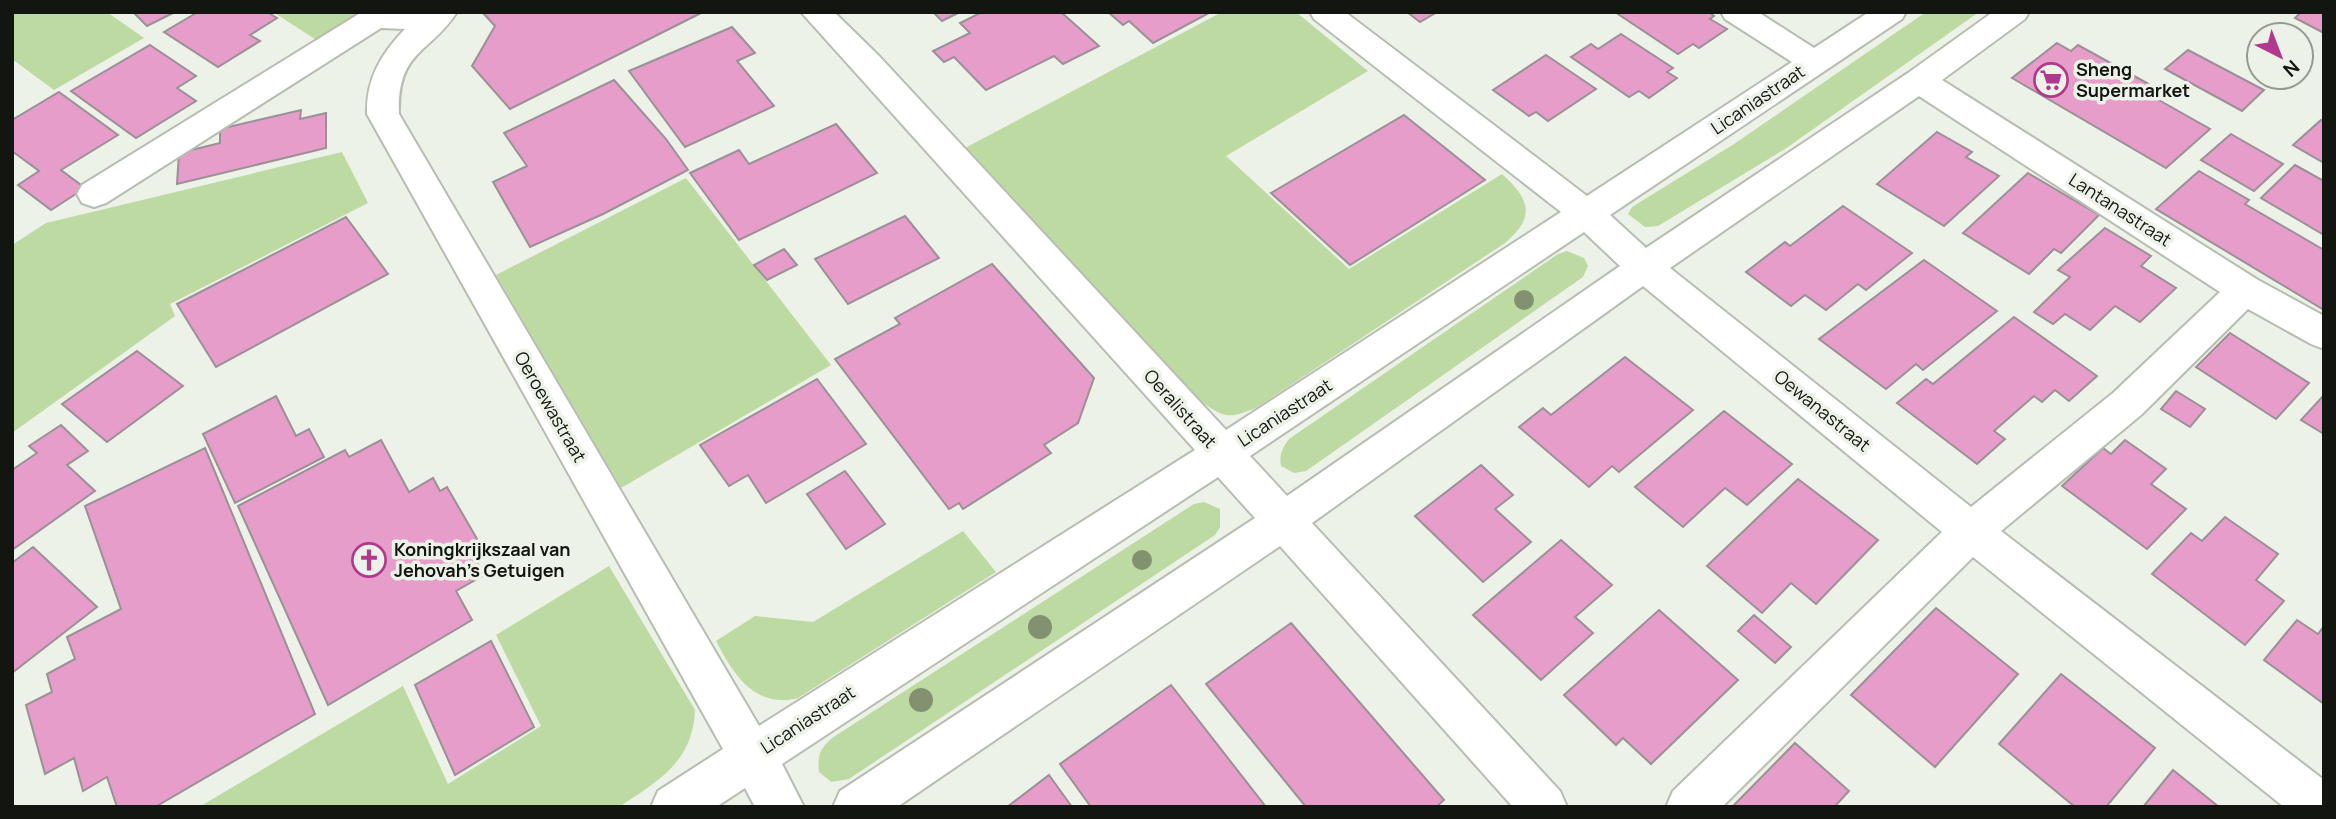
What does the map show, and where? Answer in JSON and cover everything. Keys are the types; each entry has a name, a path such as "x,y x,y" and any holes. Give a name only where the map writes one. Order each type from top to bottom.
{"street":[{"name":"Oeralistraat","path":"816,12 868,64 1544,807"},
{"name":"Oewanastraat","path":"1325,12 1588,215 1644,267 1971,531 2321,807"},
{"path":"1736,12 1814,62"},
{"name":"Licaniastraat","path":"674,807 1588,215 1891,12"},
{"path":"856,807 1283,522 1644,267 1919,81 2014,12"},
{"path":"94,194 373,19 434,19"},
{"name":"Oeroewastraat","path":"434,19 412,40 388,71 380,94 383,114 781,807"},
{"name":"Lantanastraat","path":"1919,81 2245,290 2324,334"},
{"path":"1689,807 1971,531 2127,404 2245,290"}],"green space":[{"path":"12,12 107,12 144,38 54,90 12,59"},
{"path":"273,12 374,12 321,43"},
{"path":"1222,12 1296,12 1368,71 1226,156 1349,269 1502,174 1519,192 1526,208 1522,225 1505,243 1256,408 1228,415 1203,403 963,149"},
{"path":"1926,12 1979,12 1785,149 1658,226 1645,227 1628,214 1632,207 1734,144"},
{"path":"342,152 368,203 170,304 175,316 12,433 12,245 46,223"},
{"path":"686,178 831,365 621,488 496,275"},
{"path":"1567,251 1584,258 1588,266 1583,277 1306,471 1294,473 1281,466 1280,458 1289,439 1558,254"},
{"path":"1204,502 1220,509 1220,527 1215,535 849,779 831,782 819,772 820,753 832,738 1194,504"},
{"path":"963,531 996,572 798,698 783,700 758,694 738,676 716,641 755,616 813,622"},
{"path":"609,566 695,710 693,728 680,757 660,779 619,807 199,807 403,686 448,784 541,726 496,635"}],"building":[{"path":"133,12 175,12 147,26"},
{"path":"198,12 267,12 277,18 250,35 260,41 218,67 164,32"},
{"path":"485,12 703,12 510,109 472,66 495,26 483,13"},
{"path":"933,12 960,12 942,21"},
{"path":"982,12 1061,12 1099,46 1063,64 1054,56 986,90 954,57 944,62 933,51 970,33 960,23"},
{"path":"1108,12 1209,13 1153,43 1129,21 1123,25"},
{"path":"1407,12 1437,12 1420,22"},
{"path":"1615,12 1709,12 1714,16 1710,19 1727,29 1699,48 1693,44 1678,54"},
{"path":"2301,12 2324,12 2324,33 2315,28 2315,21 2301,21 2295,18"},
{"path":"732,27 755,53 737,61 774,106 685,147 629,71"},
{"path":"1621,34 1673,68 1667,72 1677,78 1649,98 1639,91 1629,97 1571,57 1591,44 1598,49"},
{"path":"2057,43 2071,51 2078,45 2165,93 2157,99 2210,129 2166,168 2012,78"},
{"path":"150,45 196,76 177,88 196,101 136,138 71,91"},
{"path":"2188,50 2245,80 2245,91 2263,91 2242,111 2165,69"},
{"path":"1546,55 1596,89 1548,121 1536,112 1529,116 1493,90"},
{"path":"614,80 666,139 688,170 603,214 530,247 493,182 527,166 504,133"},
{"path":"59,92 118,135 61,170 85,188 51,210 18,185 39,171 12,151 12,120"},
{"path":"301,110 300,119 326,113 326,148 177,184 179,153 220,143 220,129"},
{"path":"1404,115 1485,180 1350,265 1271,193"},
{"path":"2321,120 2324,121 2324,163 2293,145"},
{"path":"836,124 877,173 739,240 690,173 739,150 749,164"},
{"path":"1937,132 1972,152 1966,157 1999,176 1944,226 1877,184"},
{"path":"2231,134 2283,164 2254,191 2201,160"},
{"path":"2295,165 2324,181 2324,235 2261,198"},
{"path":"2199,171 2249,200 2245,204 2324,250 2324,310 2156,209"},
{"path":"2028,173 2099,215 2061,253 2054,249 2029,274 1963,233"},
{"path":"1843,206 1912,253 1866,290 1858,284 1826,310 1805,295 1791,306 1746,272 1785,242 1790,246"},
{"path":"905,216 939,258 848,304 815,259"},
{"path":"346,217 388,274 216,367 177,304"},
{"path":"2105,228 2151,256 2141,266 2176,288 2140,322 2115,306 2090,330 2065,314 2053,324 2034,312 2070,277 2058,270"},
{"path":"784,249 797,265 767,280 754,265"},
{"path":"1924,260 1997,311 1923,370 1916,364 1886,389 1819,339"},
{"path":"992,264 1094,378 1078,423 1044,445 1051,453 963,509 959,503 949,509 835,359 900,324 895,318"},
{"path":"2014,317 2097,376 2069,401 2055,390 2042,402 2034,396 1994,431 2005,439 1977,464 1897,403 1926,379 1933,384"},
{"path":"2230,333 2309,383 2276,419 2196,367"},
{"path":"137,351 183,386 107,442 62,404"},
{"path":"1625,357 1693,410 1619,472 1612,466 1589,487 1519,427 1543,408 1551,415"},
{"path":"817,379 866,444 766,503 748,475 729,486 700,445"},
{"path":"2176,391 2205,409 2190,427 2161,409"},
{"path":"2324,395 2324,434 2301,420"},
{"path":"276,396 296,436 309,429 324,457 235,503 203,434"},
{"path":"1724,411 1792,464 1747,505 1725,488 1683,527 1635,487"},
{"path":"61,425 88,451 67,465 95,491 12,550 12,470 37,453 29,446"},
{"name":"Koningkrijkszaal van Jehovah's Getuigen","path":"381,440 409,492 433,478 440,491 447,487 477,539 468,545 484,575 456,591 472,620 328,705 238,506 345,450 349,457"},
{"path":"2125,440 2166,469 2151,484 2186,509 2147,549 2062,486 2103,448 2111,454"},
{"path":"205,448 315,714 155,807 117,807 107,777 83,791 74,758 45,774 26,705 52,692 47,674 75,659 67,637 121,609 85,506"},
{"path":"1481,465 1513,495 1495,509 1531,542 1483,582 1415,516"},
{"path":"845,471 885,524 846,549 807,494"},
{"path":"1798,479 1878,540 1816,604 1791,583 1762,613 1707,566"},
{"path":"2225,517 2278,554 2256,580 2284,601 2245,645 2152,574 2191,533 2202,541"},
{"path":"1561,540 1612,585 1575,617 1593,633 1541,680 1473,615"},
{"path":"33,547 97,607 12,673 12,563"},
{"path":"1936,608 2018,674 1935,767 1851,695"},
{"path":"1659,610 1738,680 1651,764 1623,738 1616,745 1564,695"},
{"path":"1754,615 1791,647 1775,663 1738,631"},
{"path":"2297,620 2318,634 2324,626 2324,704 2264,660"},
{"path":"1291,623 1444,800 1436,807 1306,807 1206,684"},
{"path":"491,641 534,727 455,775 415,685"},
{"path":"2061,674 2155,748 2106,807 2075,807 1999,744"},
{"path":"1171,685 1266,807 1091,807 1060,764"},
{"path":"1795,743 1849,791 1836,805 1839,807 1732,807"},
{"path":"2173,770 2219,807 2143,807"},
{"path":"1049,775 1072,807 1007,807"}],"place":[{"name":"Sheng Supermarket","path":"2051,80"},
{"name":"Koningkrijkszaal van Jehovah's Getuigen","path":"369,560"}]}
